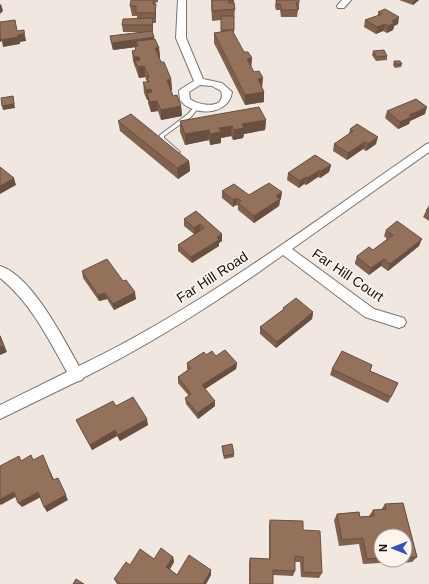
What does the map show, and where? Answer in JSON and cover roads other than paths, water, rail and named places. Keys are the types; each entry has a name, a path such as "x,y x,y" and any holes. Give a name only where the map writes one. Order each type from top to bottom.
{"street":[{"path":"182,0 181,38 200,82"},
{"path":"200,82 214,83 220,85 227,92 225,101 215,107 208,109 197,107 188,104 184,96 184,91 188,87 200,82"},
{"name":"Far Hill Road","path":"0,412 76,376 123,351 189,312 238,280 429,147"},
{"name":"Far Hill Court","path":"283,249 370,313 400,322"},
{"path":"0,271 22,290 36,306 76,376"}],"lane":[{"path":"183,156 161,138 162,135 190,115 197,107"}]}
